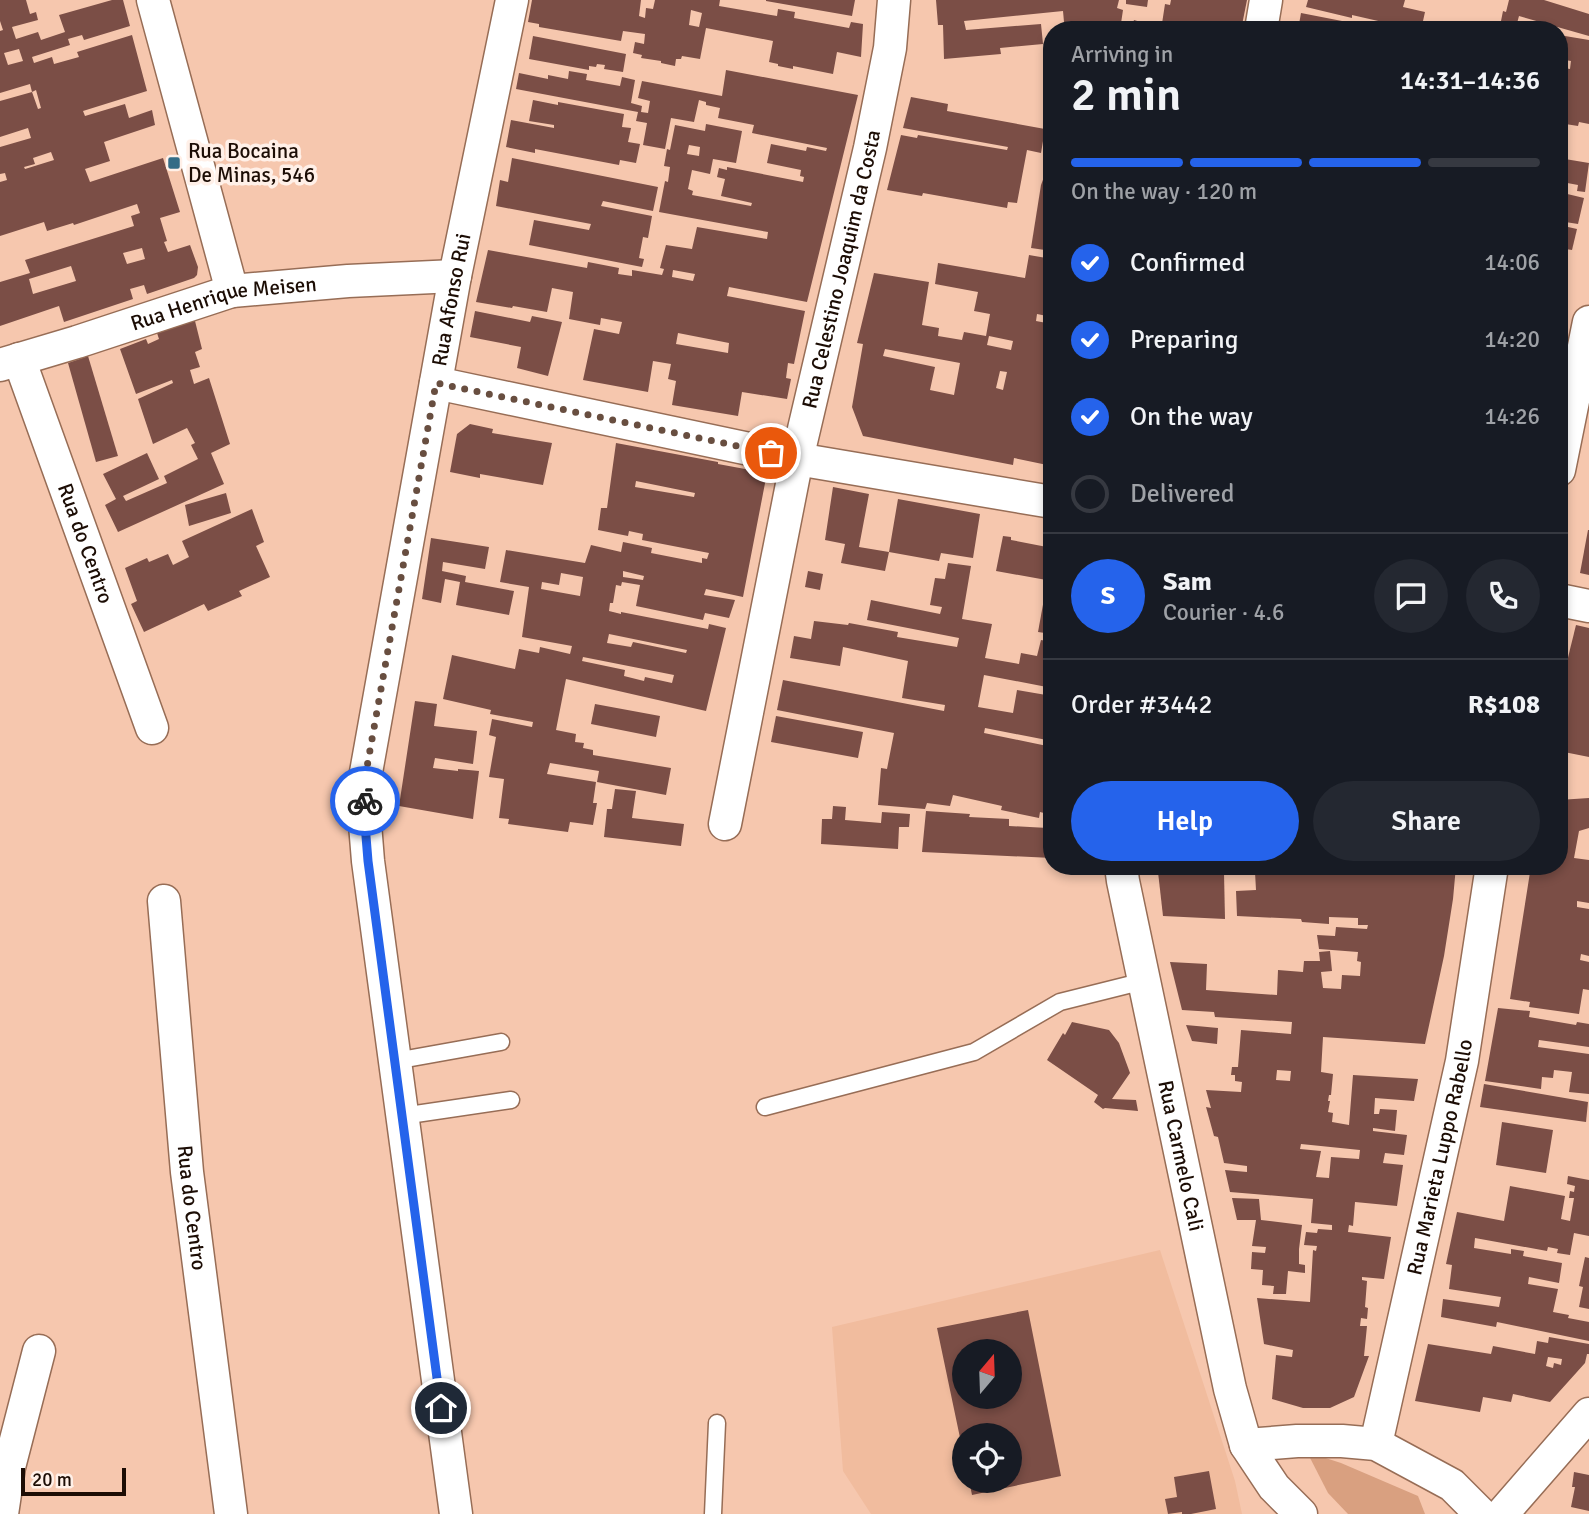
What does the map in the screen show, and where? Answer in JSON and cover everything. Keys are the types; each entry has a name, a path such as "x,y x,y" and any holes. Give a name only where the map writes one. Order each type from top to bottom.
{"street":[{"path":"153,0 232,291"},
{"name":"Rua Afonso Rui","path":"456,1514 368,861 365,778 455,276 512,0"},
{"name":"Rua Celestino Joaquim da Costa","path":"725,824 797,459 870,148 890,48 894,0"},
{"path":"1262,21 1266,0"},
{"name":"Rua Henrique Meisen","path":"9,362 232,291 348,281 455,276"},
{"path":"1568,426 1589,322"},
{"name":"Rua do Centro","path":"9,362 152,728"},
{"path":"436,383 797,459 1043,500"},
{"path":"1568,602 1589,606"},
{"name":"Rua Carmelo Cali","path":"1122,875 1230,1389 1246,1445 1274,1487 1301,1514"},
{"name":"Rua Marieta Luppo Rabello","path":"1376,1444 1462,1061 1491,875"},
{"name":"Rua do Centro","path":"164,901 187,1172 231,1514"},
{"path":"2,1514 9,1467 39,1351"},
{"path":"1502,1514 1589,1414"},
{"path":"1246,1445 1331,1441 1376,1444 1452,1485 1481,1514"}],"lane":[{"path":"765,1107 974,1052 1060,1002 1144,981"},
{"path":"395,1060 502,1042"},
{"path":"402,1116 511,1101"},
{"path":"713,1514 717,1423"}],"shaded area":[{"path":"1160,1250 1235,1481 1242,1514 871,1514 843,1471 832,1327"},
{"path":"1307,1452 1341,1463 1418,1496 1425,1514 1348,1514 1328,1493"}],"building":[{"path":"0,0 26,0 30,14 36,12 38,20 12,27 16,39 38,32 41,40 65,32 59,15 112,0 123,0 130,26 84,40 82,35 68,39 70,45 32,57 34,63 52,57 54,64 79,57 77,52 132,35 147,91 83,111 85,116 125,104 129,118 152,110 155,125 104,142 110,161 85,169 90,182 163,158 180,212 160,218 167,241 164,242 168,252 190,245 198,267 194,278 147,294 144,285 130,289 133,299 64,322 59,306 0,326 0,282 30,273 25,260 134,226 131,216 140,213 137,204 74,225 73,223 47,231 44,222 0,236 0,182 7,180 5,173 0,174 0,147 31,138 28,128 0,137 0,101 32,92 30,84 0,93 0,31 3,30","holes":["19,49 23,61 8,65 4,53","36,90 41,108 38,109 32,92","51,152 54,160 25,169 24,167 35,164 33,158","142,248 145,259 127,264 123,253","71,266 76,281 33,294 29,279"]},
{"path":"532,0 641,0 639,16 645,18 646,8 653,9 655,0 720,0 719,6 777,16 778,9 795,12 794,18 849,28 851,22 863,24 861,57 837,52 833,74 793,66 793,69 778,66 769,62 773,41 706,28 700,59 682,56 681,59 676,59 675,66 641,58 642,55 633,53 635,42 644,44 645,34 623,31 621,41 539,27 539,24 528,22","holes":["691,10 702,13 699,27 689,25"]},
{"path":"766,0 855,0 852,16"},
{"path":"936,0 1119,0 1117,8 1123,10 1121,21 1064,21 1063,11 964,21 966,30 1041,24 1043,44 1000,48 1001,54 944,59 943,25 938,25"},
{"path":"1126,0 1148,0 1147,7 1126,4"},
{"path":"1171,0 1247,0 1243,21 1162,21 1165,4 1170,5"},
{"path":"1308,0 1405,0 1403,7 1425,12 1423,21 1378,21 1306,7"},
{"path":"1509,0 1544,0 1589,14 1589,36 1568,30 1568,21 1536,21 1519,16 1518,21 1501,21 1503,11 1506,12"},
{"path":"1301,13 1342,21 1300,21"},
{"path":"533,36 626,54 623,72 604,69 605,65 589,66 589,70 529,59"},
{"path":"1568,36 1589,40 1589,124 1579,122 1578,126 1568,124 1568,69 1571,61 1568,60"},
{"path":"726,70 858,95 807,302 729,287 727,296 805,311 794,364 788,363 786,378 791,379 787,399 742,392 738,416 672,405 676,381 668,379 671,364 653,361 648,392 583,380 594,329 619,334 622,322 601,318 600,325 569,319 573,292 552,288 547,312 476,302 488,250 587,268 588,262 619,268 618,274 632,276 632,270 662,275 664,269 660,268 666,245 692,249 697,227 767,239 768,232 659,212 670,167 664,166 667,149 670,150 675,125 705,131 706,124 742,131 736,163 713,159 710,174 692,170 688,189 693,191 692,195 751,206 752,203 721,196 725,179 717,177 719,168 727,170 727,167 803,182 801,170 767,163 771,144 806,151 807,147 826,151 827,148 752,133 754,125 718,118 720,108 706,105 706,102 699,100 694,122 671,118 665,149 643,145 647,123 636,121 638,112 516,89 519,73 548,79 548,75 568,79 569,71 587,74 586,80 620,86 622,77 635,80 631,103 642,106 641,112 648,113 650,101 638,98 642,81 722,96","holes":["689,145 700,147 699,156 687,154","673,270 695,274 693,281 672,277","678,333 729,343 728,353 676,344"]},
{"path":"911,97 948,104 947,111 1043,129 1043,141 1041,153 1027,150 1017,203 1008,202 1007,208 923,193 922,196 887,190 901,135 917,138 918,135 1007,150 1008,147 903,128"},
{"path":"533,100 624,114 622,127 631,128 628,142 640,144 636,163 620,160 619,165 535,149 535,153 506,147 511,120 554,128 554,125 529,121"},
{"path":"512,158 658,187 653,211 603,201 601,206 652,216 648,238 643,237 639,258 644,259 642,267 529,245 534,220 589,230 591,224 496,206 500,180 508,182"},
{"path":"1568,160 1589,163 1585,192 1577,191 1578,185 1568,183"},
{"path":"1043,180 1043,250 1031,248"},
{"path":"1568,194 1584,198 1578,224 1568,222"},
{"path":"1568,227 1577,229 1572,250 1568,249"},
{"path":"1029,255 1043,257 1043,315 1037,314 1036,321 1043,322 1043,464 1014,458 1013,465 863,436 852,407 863,344 857,343 874,273 929,282 922,325 939,328 938,336 962,340 964,332 986,336 990,314 974,311 978,292 935,284 938,263 1025,278","holes":["989,336 1013,341 1011,350 987,345","885,349 960,363 954,395 930,390 935,367 883,356","1000,371 1007,372 1003,390 996,388"]},
{"path":"475,311 530,322 532,316 562,322 548,376 517,368 521,347 470,337"},
{"path":"194,317 202,349 195,352 200,367 190,370 194,384 209,378 230,444 211,453 224,484 118,532 105,505 116,499 103,474 147,453 159,479 123,496 126,501 167,483 164,476 198,459 191,445 195,443 187,428 153,444 138,399 173,383 172,380 136,394 120,349 146,339 148,344 159,339 156,330"},
{"path":"88,356 118,456 96,462 68,363"},
{"path":"470,424 493,429 492,433 552,443 543,485 480,474 480,478 450,472 457,434"},
{"path":"616,443 767,473 743,597 706,589 704,595 735,600 729,618 705,613 703,620 636,606 640,585 622,582 621,586 616,585 613,603 610,603 609,611 621,614 708,629 709,624 726,628 706,711 566,679 556,730 576,734 575,742 584,743 583,748 593,750 593,755 671,768 666,795 597,782 599,771 550,763 547,774 596,782 593,803 597,803 593,825 570,822 568,832 508,824 509,819 499,818 504,779 489,777 496,737 489,735 492,719 532,727 533,722 490,714 491,710 443,699 452,655 515,669 519,649 539,653 540,647 570,654 572,646 522,637 529,587 500,582 506,550 585,563 591,545 621,552 623,542 652,548 651,553 702,563 702,558 707,559 709,553 642,540 643,534 629,531 628,536 598,530 601,508 607,508","holes":["636,481 695,493 694,497 635,487","623,571 644,576 643,580 623,577","561,573 583,577 580,596 541,589 542,582 559,585","609,634 687,650 686,653 633,642 631,647 607,643","583,657 674,675 672,683 645,677 644,681 624,676 625,670 582,661"]},
{"path":"833,487 869,494 859,547 889,552 885,571 841,563 845,544 825,540"},
{"path":"226,493 231,513 189,526 185,505"},
{"path":"898,499 980,514 973,558 941,553 939,561 889,552"},
{"path":"252,509 264,542 256,546 270,577 239,591 242,596 208,611 204,604 144,632 131,604 137,601 125,568 147,558 149,562 168,554 173,565 189,557 182,541"},
{"path":"1589,530 1589,575 1580,573"},
{"path":"1003,536 1043,546 1043,579 996,571"},
{"path":"431,538 489,547 485,569 443,562 442,571 466,576 465,582 514,591 509,615 456,605 460,582 445,579 441,603 422,599"},
{"path":"948,563 971,566 962,619 992,624 985,658 1019,664 1021,653 1037,656 1043,640 1043,686 984,675 978,707 1013,713 1017,690 1043,694 1043,739 985,728 984,733 1043,745 1043,813 1040,812 1039,818 953,795 950,806 927,803 925,809 878,805 881,768 887,769 894,733 777,710 783,680 944,711 945,705 902,698 908,661 843,647 840,666 790,658 794,636 811,639 814,621 849,623 898,632 897,637 957,647 959,638 867,620 871,600 940,614 942,607 930,605 935,578 945,579"},
{"path":"808,571 823,574 820,590 805,587"},
{"path":"1043,604 1043,633 1038,632"},
{"path":"1576,625 1589,628 1589,757 1568,753 1568,657"},
{"path":"415,701 437,704 434,726 477,731 473,764 435,758 433,768 479,771 473,819 399,806"},
{"path":"595,704 660,716 656,737 591,724"},
{"path":"776,716 863,732 858,758 771,742"},
{"path":"615,789 636,791 632,818 684,824 681,846 604,837 607,809 612,809"},
{"path":"1589,798 1589,828 1579,831 1574,858 1589,860 1589,903 1577,901 1577,907 1589,909 1589,956 1581,954 1580,960 1589,962 1589,990 1583,989 1579,1014 1529,1007 1530,1002 1510,999 1530,875 1568,875 1568,799"},
{"path":"833,806 846,807 845,820 881,823 882,812 910,814 909,827 899,827 898,849 821,844 822,819 832,819"},
{"path":"926,811 1009,819 1009,826 1043,828 1043,858 922,852"},
{"path":"1158,875 1224,875 1225,919 1163,916"},
{"path":"1255,875 1455,875 1444,956 1425,1044 1323,1037 1321,1072 1333,1074 1328,1101 1328,1112 1333,1113 1332,1122 1349,1125 1353,1075 1418,1079 1414,1101 1375,1098 1374,1114 1379,1114 1380,1109 1397,1110 1395,1131 1373,1128 1373,1131 1407,1135 1404,1155 1385,1153 1383,1163 1403,1165 1397,1206 1355,1202 1353,1226 1349,1225 1348,1232 1391,1237 1384,1279 1362,1277 1362,1280 1367,1281 1365,1307 1368,1308 1367,1319 1361,1318 1360,1326 1367,1326 1364,1356 1369,1356 1354,1397 1330,1408 1303,1408 1272,1399 1276,1355 1292,1357 1293,1350 1264,1344 1257,1298 1310,1302 1313,1250 1316,1251 1317,1246 1304,1245 1306,1232 1332,1230 1332,1225 1311,1223 1313,1199 1230,1192 1225,1170 1247,1172 1247,1166 1224,1163 1218,1137 1214,1136 1206,1107 1211,1108 1206,1090 1241,1092 1242,1082 1235,1081 1235,1075 1231,1075 1232,1067 1238,1067 1241,1030 1291,1034 1292,1022 1215,1017 1214,1012 1182,1010 1170,962 1207,964 1206,990 1277,995 1278,970 1303,972 1304,961 1320,961 1319,952 1330,951 1332,971 1321,972 1323,988 1341,989 1342,975 1360,976 1361,962 1357,961 1358,952 1319,949 1317,935 1335,936 1336,927 1367,929 1368,925 1358,925 1358,918 1329,917 1329,924 1302,922 1301,919 1237,916 1236,891 1256,890","holes":["1277,1070 1291,1071 1290,1081 1276,1080","1301,1144 1360,1150 1359,1159 1331,1157 1329,1178 1316,1177 1321,1151 1300,1149"]},
{"path":"1498,1008 1530,1011 1529,1017 1576,1025 1577,1022 1589,1024 1589,1047 1539,1040 1538,1047 1589,1054 1589,1094 1569,1092 1572,1072 1554,1070 1553,1078 1542,1077 1541,1089 1485,1081"},
{"path":"1072,1022 1109,1030 1119,1043 1130,1073 1112,1099 1136,1100 1138,1111 1103,1109 1094,1102 1098,1095 1047,1060"},
{"path":"1186,1025 1218,1028 1217,1044 1192,1041"},
{"path":"1484,1084 1588,1102 1586,1122 1480,1107"},
{"path":"1502,1122 1553,1130 1546,1173 1496,1165"},
{"path":"1568,1176 1589,1180 1589,1236 1574,1233 1570,1255 1557,1253 1558,1249 1548,1247 1547,1251 1475,1238 1474,1248 1511,1254 1511,1249 1524,1251 1523,1256 1562,1263 1559,1283 1529,1277 1528,1284 1558,1289 1553,1312 1589,1322 1589,1341 1497,1322 1496,1327 1441,1317 1443,1299 1499,1307 1501,1297 1449,1289 1452,1265 1446,1264 1457,1212 1504,1221 1510,1186 1565,1196 1561,1219 1570,1221 1574,1198 1569,1198 1570,1191 1574,1192 1575,1186 1567,1184"},
{"path":"1232,1198 1259,1199 1261,1220 1302,1225 1299,1264 1305,1265 1305,1273 1288,1271 1286,1294 1273,1294 1274,1286 1262,1285 1263,1270 1251,1269 1252,1252 1265,1253 1266,1247 1252,1246 1256,1220 1237,1220"},
{"path":"1585,1257 1589,1258 1589,1309 1579,1307 1583,1287 1579,1286"},
{"path":"1028,1310 1061,1476 1022,1484 1022,1423 957,1423 954,1409 1022,1409 1022,1339 952,1339 952,1400 937,1328"},
{"path":"1549,1337 1589,1344 1585,1363 1550,1402 1513,1394 1511,1402 1483,1397 1480,1412 1415,1401 1428,1344 1491,1354 1493,1346 1535,1354 1537,1341 1548,1343","holes":["1548,1357 1562,1359 1561,1365 1554,1363 1553,1368 1546,1366"]},
{"path":"1209,1471 1216,1509 1191,1514 1168,1514 1165,1499 1177,1497 1174,1477"},
{"path":"1574,1472 1589,1475 1589,1511 1571,1507 1575,1487 1572,1487"}],"way so far":[{"path":"365,801 365,778 436,383 771,453"}],"place":[{"name":"Rua Bocaina De Minas, 546","path":"174,163"}],"route":[{"path":"365,801 368,861 441,1408"}]}
